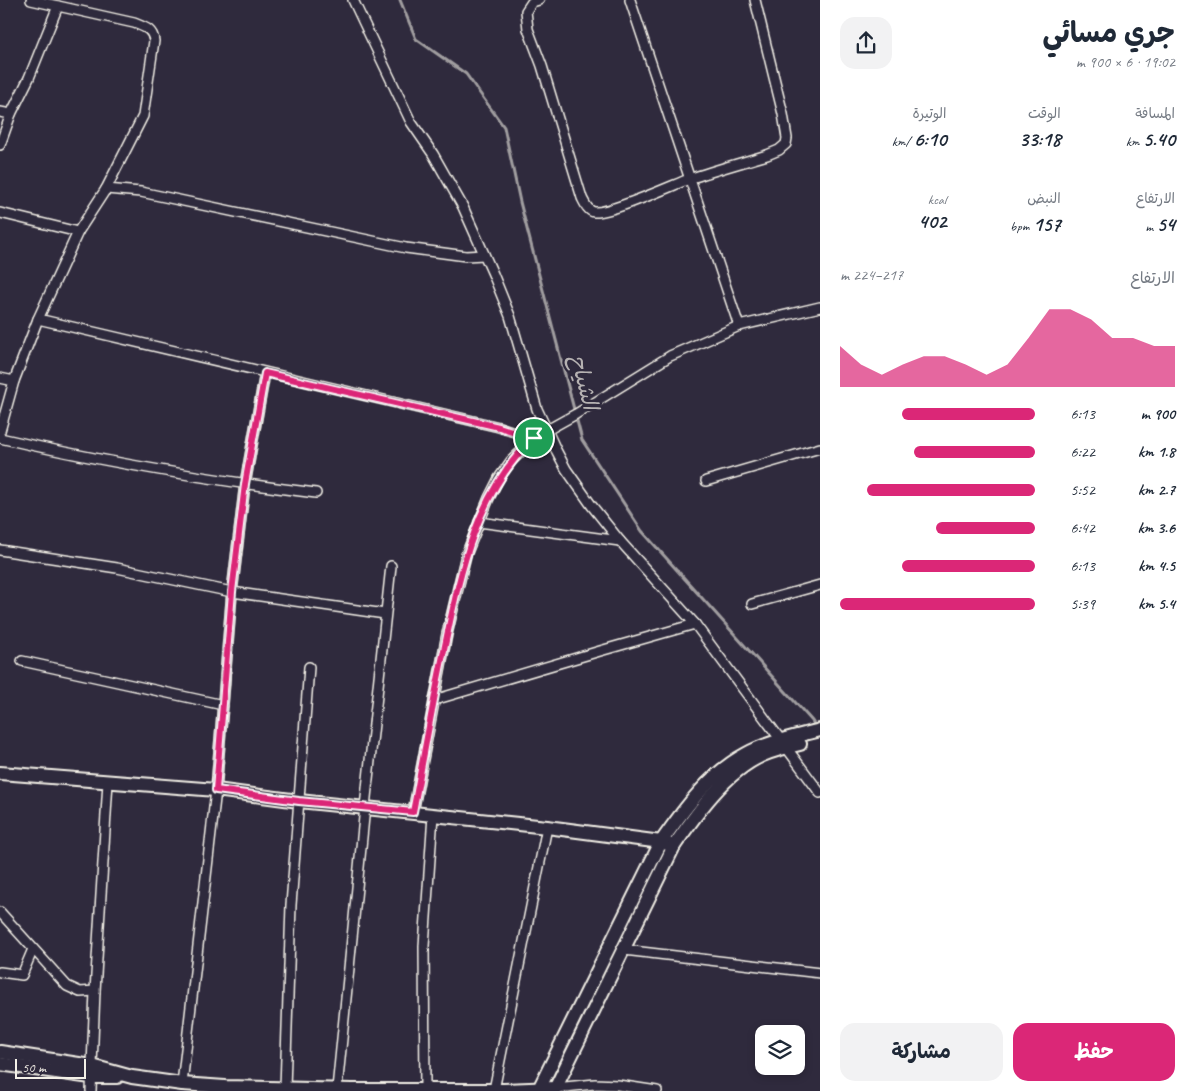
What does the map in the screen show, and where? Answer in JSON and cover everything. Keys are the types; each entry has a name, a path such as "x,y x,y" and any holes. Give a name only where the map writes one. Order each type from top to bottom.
{"main road":[{"path":"800,740 820,730"},
{"path":"539,1090 661,842 686,807 728,765 746,754 800,740 820,738"},
{"path":"0,1064 92,1072 225,1089 285,1088 352,1091 425,1089 555,1090 674,846 696,814 724,783 762,756 783,744"},
{"path":"0,773 216,790 299,801 548,827 661,842 674,846"},
{"path":"0,1052 92,1072"}],"street":[{"path":"0,431 14,381 38,319 78,232 106,189 143,116 153,51 154,37 152,32 146,27 31,0"},
{"path":"353,0 411,122 433,154 462,207 493,274 510,316 527,381 546,430 566,469 620,541 695,624 820,793"},
{"path":"540,0 532,2 526,11 528,29 542,66 582,198 592,212 603,212 690,179 779,150 786,144 787,138 783,114 755,0"},
{"path":"630,0 739,326"},
{"path":"0,145 11,114 29,78 58,6"},
{"path":"0,112 11,114"},
{"path":"106,189 141,192 406,248 466,256 484,255"},
{"path":"0,213 78,232"},
{"path":"413,812 456,592 466,555 499,478 516,456 534,438 546,430 576,414 670,356 739,326 820,308"},
{"path":"38,319 499,427 534,438"},
{"path":"182,1084 216,790 232,592 245,484 265,373"},
{"path":"0,378 14,381"},
{"path":"0,438 50,450 245,484 316,493"},
{"path":"706,481 820,448"},
{"path":"479,522 620,541"},
{"path":"0,550 117,568 232,592 385,614"},
{"path":"337,1089 391,566"},
{"path":"752,604 820,584"},
{"path":"434,700 695,624"},
{"path":"22,661 223,705"},
{"path":"285,1088 291,905 309,667"},
{"path":"91,1091 108,782"},
{"path":"425,1089 424,946 433,815"},
{"path":"501,1090 548,827"},
{"path":"0,912 67,986 80,992 95,991"},
{"path":"0,972 22,975 33,949"},
{"path":"624,950 820,973"},
{"path":"555,1090 595,1084 657,1091"}],"waterway":[{"name":"الشياح","path":"400,0 416,39 466,74 504,127 520,202 582,440 642,531 812,721 817,729"}],"route":[{"path":"265,373 499,427 534,438 520,450 499,478 466,555 456,592 413,812 299,801 216,790 232,592 245,484 265,373"}]}
